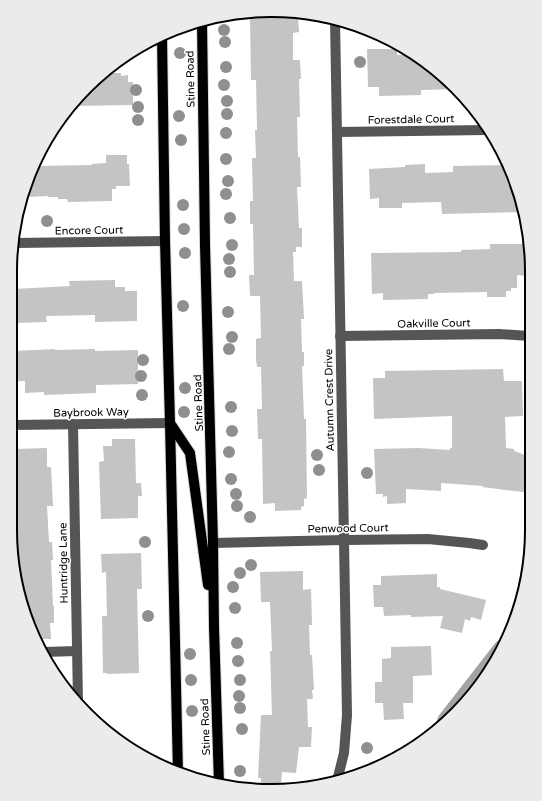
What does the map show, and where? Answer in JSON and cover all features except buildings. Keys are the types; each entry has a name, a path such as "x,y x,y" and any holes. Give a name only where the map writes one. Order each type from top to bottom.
{"main road":[{"name":"Stine Road","path":"202,27 205,237 219,778"},
{"path":"162,42 165,241 178,767"},
{"path":"170,423 190,453 214,627"}],"street":[{"name":"Autumn Crest Drive","path":"335,26 347,715 344,752 339,775"},
{"name":"Forestdale Court","path":"337,132 482,130"},
{"name":"Encore Court","path":"19,243 165,241"},
{"name":"Oakville Court","path":"340,336 499,334 525,336"},
{"name":"Baybrook Way","path":"17,425 170,423"},
{"name":"Huntridge Lane","path":"73,424 78,695"},
{"name":"Penwood Court","path":"213,543 428,539 483,545"},
{"path":"48,652 77,651"}]}
